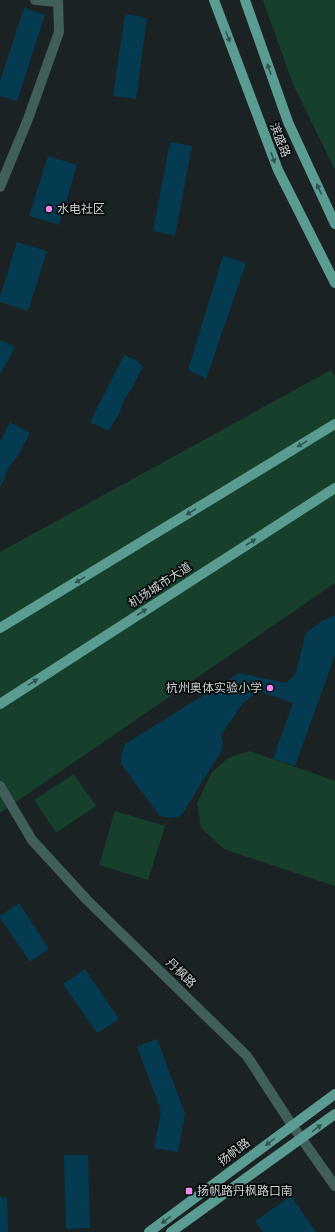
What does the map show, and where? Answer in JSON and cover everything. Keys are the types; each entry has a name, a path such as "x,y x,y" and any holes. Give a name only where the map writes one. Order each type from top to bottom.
{"main road":[{"name":"滨盛路","path":"214,0 278,170 335,283"},
{"name":"滨盛路","path":"245,0 288,122 335,224"},
{"path":"0,628 335,424"},
{"name":"机场城市大道","path":"0,704 335,488"},
{"name":"扬帆路","path":"149,1232 335,1094"},
{"path":"171,1232 335,1114"}],"street":[{"path":"0,185 28,119 59,32 58,1 35,0"},
{"name":"丹枫路","path":"0,786 32,840 87,900 247,1056 292,1125 335,1186"}],"green space":[{"path":"263,0 335,0 335,170 293,84"},
{"path":"331,370 335,377 335,583 0,813 0,552"},
{"path":"250,751 335,781 335,886 224,849 201,828 197,803 212,772 228,758"},
{"path":"74,774 96,806 56,833 34,800"},
{"path":"115,811 165,826 148,880 99,865"}],"building":[{"path":"24,8 45,15 17,101 0,96 0,81"},
{"path":"125,14 147,18 136,99 113,96"},
{"path":"170,142 192,146 175,236 153,231"},
{"path":"48,156 77,165 59,225 29,216"},
{"path":"17,242 47,251 28,311 0,302 0,297"},
{"path":"223,256 246,263 206,379 188,370"},
{"path":"0,340 15,347 0,375"},
{"path":"124,355 136,360 143,367 124,400 120,412 109,431 90,422"},
{"path":"10,422 30,433 17,457 9,467 0,488 0,442"},
{"path":"335,615 335,655 295,766 273,759 293,703 261,692 252,696 243,703 221,735 223,743 222,750 181,816 170,818 160,816 121,764 121,755 125,744 239,673 286,683 295,675 306,633 322,621"},
{"path":"19,903 49,949 30,962 0,918 0,916"},
{"path":"85,969 119,1019 97,1033 63,984"},
{"path":"157,1039 185,1114 178,1152 154,1148 161,1111 137,1046"},
{"path":"64,1155 88,1155 90,1228 66,1229"},
{"path":"291,1196 316,1232 263,1232 255,1221"},
{"path":"0,1197 7,1197 8,1232 0,1232"}],"place":[{"name":"水电社区","path":"49,209"},
{"name":"杭州奥体实验小学","path":"270,688"},
{"name":"扬帆路丹枫路口南","path":"189,1191"}]}
